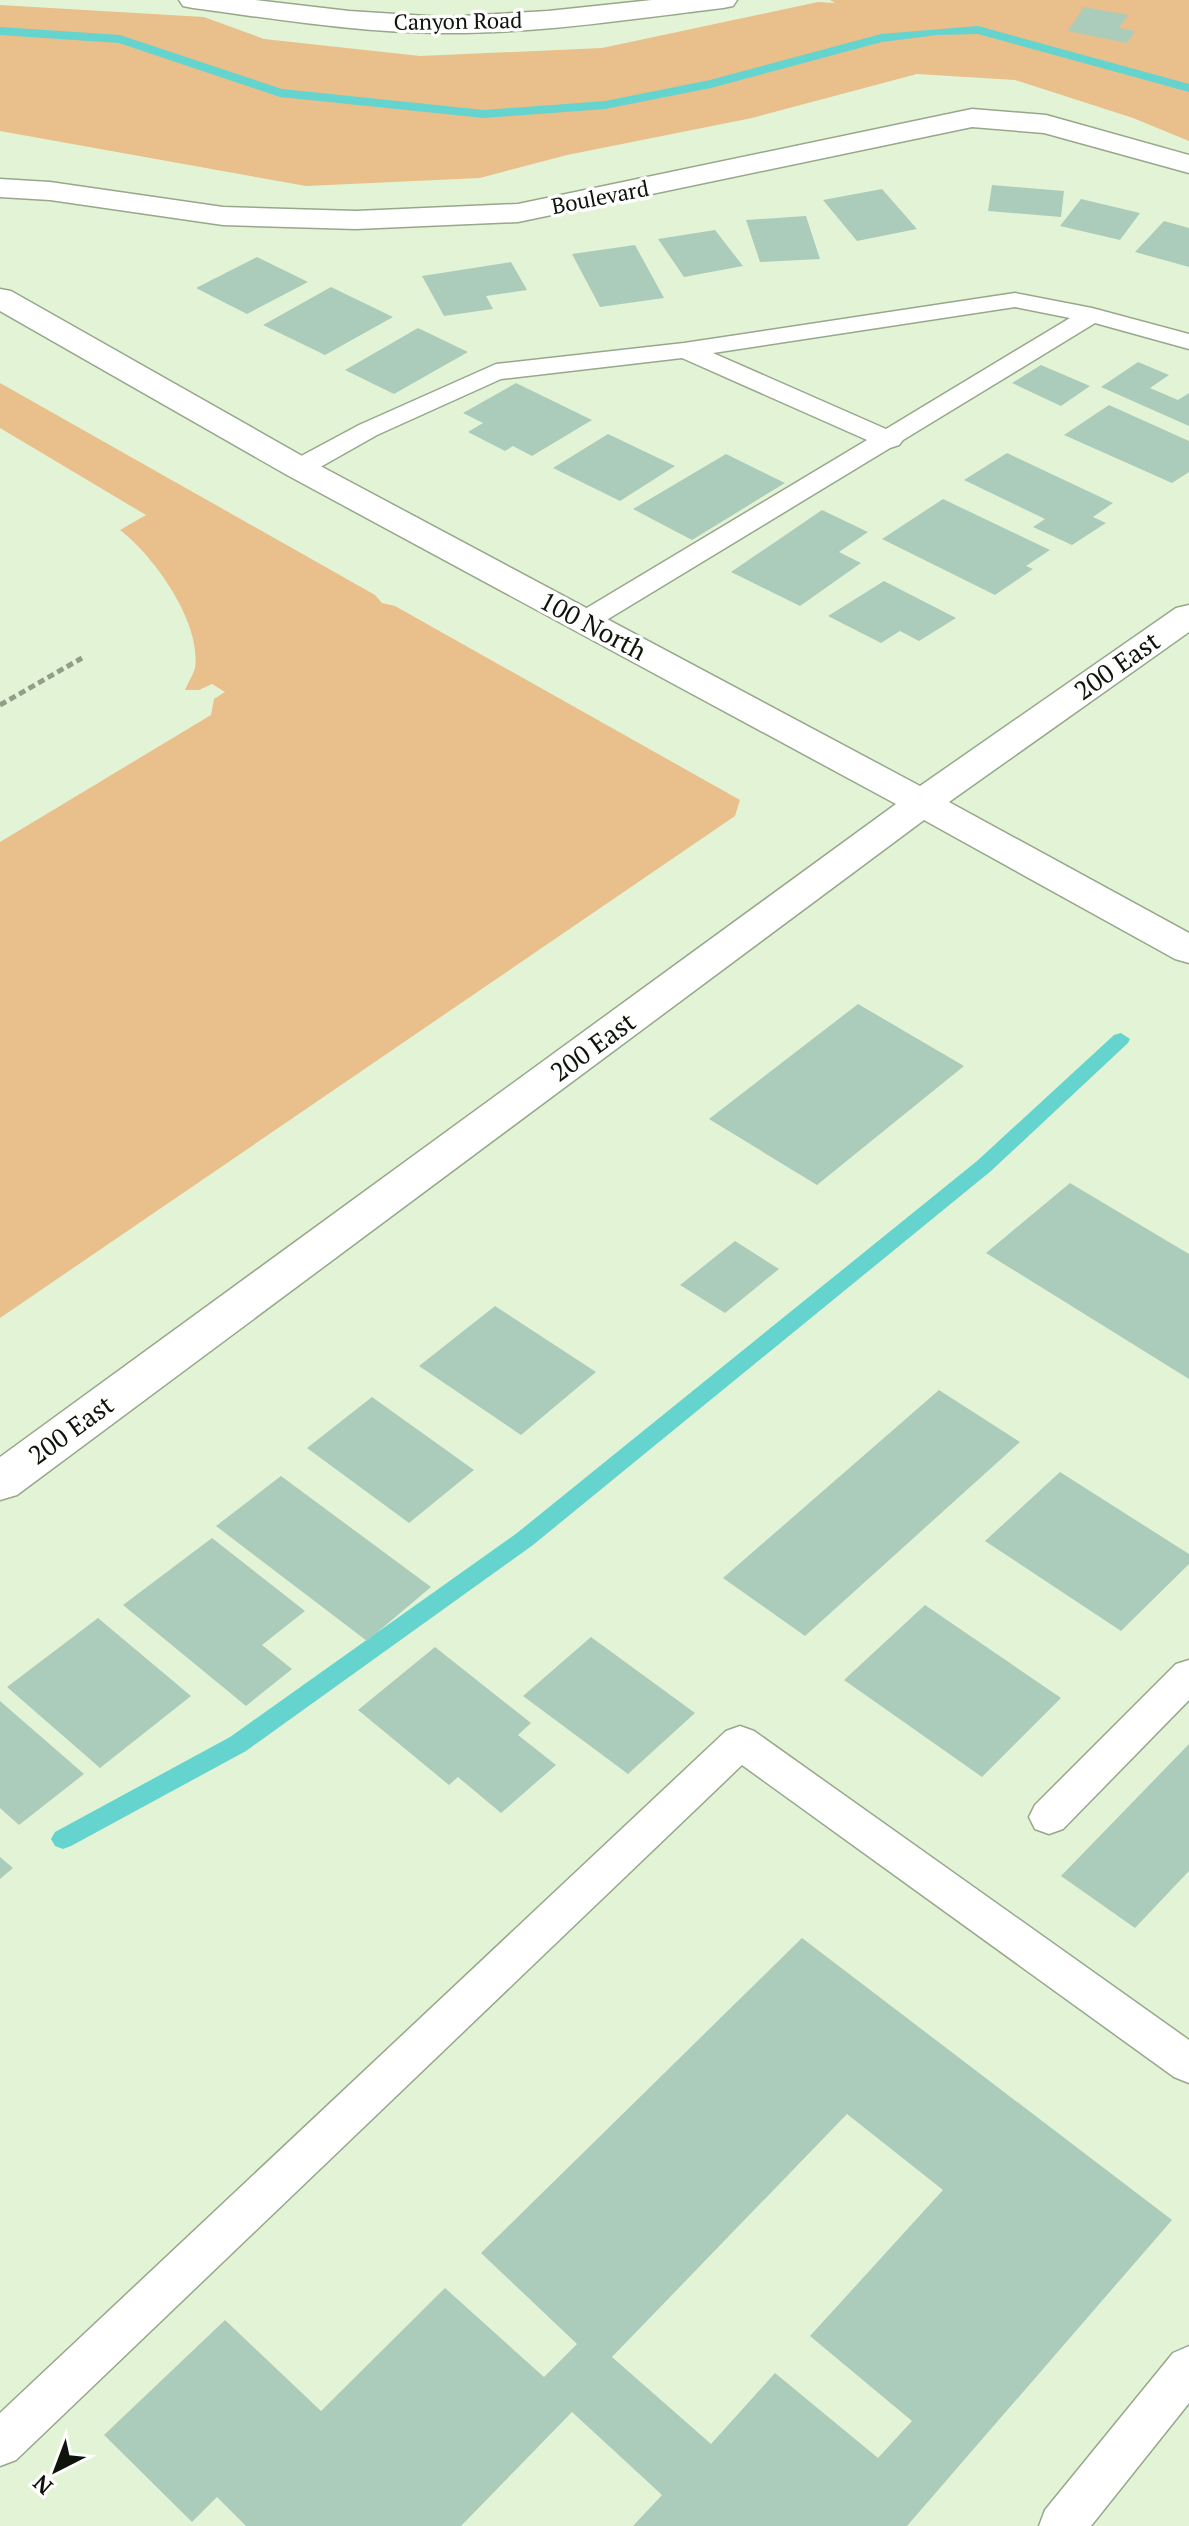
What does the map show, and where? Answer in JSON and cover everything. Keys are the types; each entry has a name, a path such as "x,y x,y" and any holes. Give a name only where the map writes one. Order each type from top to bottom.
{"street":[{"name":"Canyon Road","path":"193,0 352,20 445,25 551,19 723,0"},
{"name":"Boulevard","path":"0,188 50,191 223,216 356,220 518,213 972,118 1046,124 1189,164"},
{"name":"100 North","path":"0,298 299,468 1189,950"},
{"name":"200 East","path":"0,1482 922,803 1189,616"}],"lane":[{"path":"299,468 368,430 496,372 684,350 1015,300 1092,315 1189,342"},
{"path":"585,621 890,440 1092,315"},
{"path":"684,350 890,440"},
{"path":"1049,1817 1189,1675"},
{"path":"0,2444 740,1742 1189,2064"},
{"path":"1062,2526 1189,2368"}],"path":[{"path":"0,705 82,658"}],"shaded area":[{"path":"830,0 1189,0 1189,141 1133,118 1015,80 917,74 752,118 567,155 480,178 306,186 0,131 0,5 204,17 264,39 420,56 602,48 818,2 835,3"},
{"path":"0,383 375,595 382,603 395,606 740,800 735,816 0,1318 0,842 211,715 214,699 225,692 212,684 199,690 185,690 195,668 195,650 183,611 161,573 120,530 146,515 0,428"}],"building":[{"path":"1084,7 1128,15 1119,28 1135,31 1127,43 1068,31"},
{"path":"992,185 1064,191 1061,217 988,211"},
{"path":"882,189 917,229 857,241 823,200"},
{"path":"1081,199 1140,213 1120,240 1060,226"},
{"path":"806,216 820,259 760,262 746,220"},
{"path":"1164,221 1189,228 1189,267 1135,252"},
{"path":"715,230 743,266 684,277 658,239"},
{"path":"635,245 664,298 600,307 572,254"},
{"path":"257,257 308,282 247,314 196,288"},
{"path":"511,262 527,290 486,296 493,309 444,316 422,276"},
{"path":"331,287 393,317 325,355 263,325"},
{"path":"418,328 468,352 394,394 345,370"},
{"path":"1138,362 1169,375 1150,388 1178,400 1189,393 1189,426 1101,387"},
{"path":"1041,365 1090,386 1061,406 1012,383"},
{"path":"516,383 592,420 532,456 513,446 505,451 468,432 483,423 463,413"},
{"path":"1109,405 1189,441 1189,472 1172,483 1064,435"},
{"path":"608,434 675,466 620,501 553,468"},
{"path":"1007,453 1113,503 1093,517 1106,523 1072,545 1033,527 1045,519 964,480"},
{"path":"726,454 785,483 692,540 633,509"},
{"path":"943,499 1050,550 1026,566 1033,569 995,595 882,539"},
{"path":"822,510 868,532 839,552 861,563 800,606 731,572"},
{"path":"884,581 956,618 919,641 900,631 881,643 828,616"},
{"path":"858,1004 964,1066 817,1185 709,1119"},
{"path":"1070,1183 1189,1254 1189,1379 986,1253"},
{"path":"735,1241 779,1269 725,1313 680,1285"},
{"path":"495,1306 596,1372 521,1435 419,1366"},
{"path":"939,1390 1020,1442 805,1636 723,1578"},
{"path":"372,1397 474,1470 409,1523 307,1448"},
{"path":"1060,1472 1189,1554 1189,1564 1121,1631 985,1541"},
{"path":"281,1476 431,1587 367,1641 216,1526"},
{"path":"212,1538 305,1611 262,1645 292,1669 246,1706 123,1605"},
{"path":"925,1605 1061,1698 982,1777 844,1680"},
{"path":"98,1618 191,1696 100,1768 7,1687"},
{"path":"591,1637 695,1713 628,1774 523,1696"},
{"path":"435,1647 531,1723 518,1735 556,1765 501,1813 458,1777 449,1785 358,1710"},
{"path":"0,1701 84,1774 19,1825 0,1808"},
{"path":"1189,1744 1189,1871 1135,1928 1061,1876"},
{"path":"0,1857 13,1868 0,1879"},
{"path":"802,1938 1172,2220 907,2526 633,2526 662,2495 572,2412 461,2526 246,2526 217,2497 192,2522 104,2435 225,2320 321,2411 445,2288 544,2377 577,2344 481,2253","holes":["847,2114 943,2190 810,2336 912,2421 878,2458 775,2373 711,2444 612,2357"]}],"waterway":[{"path":"0,31 120,39 280,93 484,114 605,105 711,84 881,38 937,31 978,30 1189,88"},
{"path":"63,1839 238,1744 525,1539 984,1166 1121,1039"}]}
